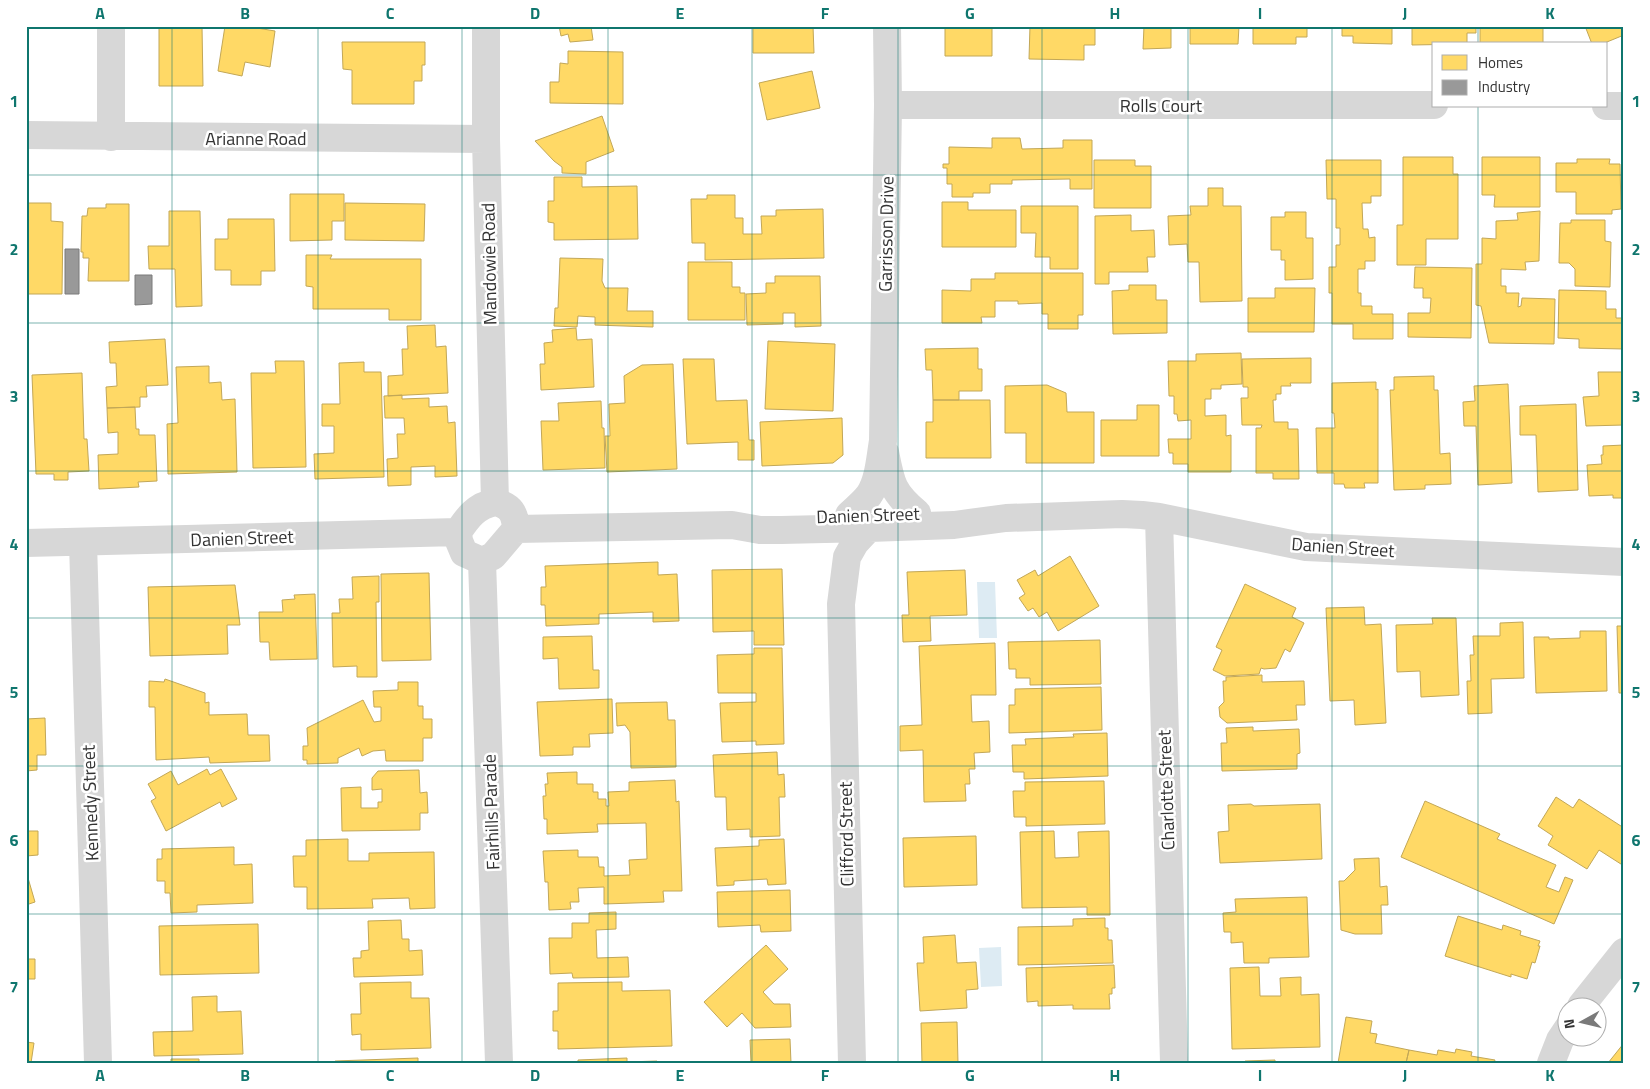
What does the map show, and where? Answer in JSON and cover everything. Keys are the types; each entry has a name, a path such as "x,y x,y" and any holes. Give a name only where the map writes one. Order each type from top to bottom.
{"street":[{"path":"111,26 111,137"},
{"name":"Mandowie Road","path":"486,26 486,139 495,502"},
{"name":"Garrisson Drive","path":"859,522 876,479 883,441 888,105 887,26"},
{"name":"Rolls Court","path":"888,105 1432,106"},
{"path":"1608,106 1624,106"},
{"name":"Arianne Road","path":"26,135 486,139"},
{"name":"Garrisson Drive","path":"883,441 892,486 901,498 918,513"},
{"path":"495,502 503,504 512,511 516,518 516,529 493,556 482,561 464,553 459,541 458,532 472,512 485,504 495,502"},
{"name":"Danien Street","path":"516,529 732,525 760,530 810,529 918,513 955,512 1006,518"},
{"name":"Danien Street","path":"732,525 761,518 954,525 1006,518 1122,514 1159,517 1306,547 1624,562"},
{"name":"Charlotte Street","path":"1159,517 1174,1063"},
{"name":"Clifford Street","path":"852,1063 841,604 847,557 855,543 859,522"},
{"name":"Clifford Street","path":"810,529 828,552 841,604"},
{"name":"Danien Street","path":"26,543 458,532"},
{"name":"Kennedy Street","path":"83,542 98,1063"},
{"name":"Fairhills Parade","path":"482,561 499,1063"},
{"path":"1589,996 1624,952"},
{"path":"1551,1063 1558,1045"}],"shaded area":[{"path":"977,582 995,582 997,638 979,638"},
{"path":"1001,947 1002,986 981,987 979,948"}],"building: Homes":[{"path":"159,26 202,26 203,86 159,86"},
{"path":"225,26 245,26 275,31 270,67 245,62 242,76 218,71"},
{"path":"559,26 591,26 593,40 570,42 568,34 561,36"},
{"path":"753,26 813,26 814,53 753,53"},
{"path":"945,26 992,26 992,56 945,56"},
{"path":"1030,26 1095,26 1095,45 1084,45 1084,60 1029,59"},
{"path":"1144,26 1171,26 1171,48 1143,49"},
{"path":"1190,26 1239,26 1238,44 1190,44"},
{"path":"1253,26 1307,26 1307,37 1296,37 1296,44 1253,44"},
{"path":"1342,26 1392,26 1392,44 1353,43 1353,36 1342,36"},
{"path":"1412,26 1476,26 1476,33 1467,33 1467,42 1432,42 1432,45 1412,45"},
{"path":"1480,26 1543,26 1543,42 1480,42"},
{"path":"1585,26 1624,26 1624,35 1607,42 1591,42"},
{"path":"342,42 425,42 425,65 422,65 422,81 414,81 414,104 352,104 352,70 343,69"},
{"path":"568,51 623,52 623,104 550,103 550,82 559,82 560,63 568,64"},
{"path":"812,71 820,108 767,120 759,83"},
{"path":"602,116 614,151 586,162 586,174 562,173 562,167 535,141"},
{"path":"992,138 1020,138 1022,149 1063,148 1063,140 1092,140 1092,189 1070,189 1070,179 1012,180 1012,184 990,184 990,193 973,193 973,197 952,197 952,184 947,184 947,168 943,168 943,164 949,164 949,147 992,148"},
{"path":"1403,157 1453,157 1453,174 1458,174 1458,239 1426,239 1426,265 1397,265 1397,225 1403,225"},
{"path":"1482,157 1540,157 1540,207 1494,207 1495,195 1482,195"},
{"path":"1577,159 1610,159 1609,164 1620,164 1621,209 1612,210 1612,214 1576,214 1576,192 1556,192 1556,163 1577,163"},
{"path":"1094,160 1135,160 1135,166 1151,166 1151,208 1094,208"},
{"path":"1326,160 1381,160 1381,196 1371,196 1371,203 1362,203 1363,229 1368,229 1369,238 1375,237 1375,261 1365,261 1365,269 1358,269 1358,293 1361,293 1361,306 1372,306 1372,314 1393,314 1393,339 1353,339 1353,324 1332,324 1332,293 1329,293 1329,267 1336,267 1336,245 1340,245 1340,228 1336,228 1336,199 1327,199"},
{"path":"554,177 582,177 582,187 637,186 638,239 554,240 554,223 548,222 548,201 554,201"},
{"path":"1208,188 1223,188 1223,206 1241,206 1242,301 1200,302 1199,262 1188,262 1187,244 1169,245 1168,216 1191,215 1190,206 1208,206"},
{"path":"290,194 344,194 344,221 332,221 332,240 290,241"},
{"path":"707,195 735,195 735,218 743,218 743,234 762,234 761,216 776,216 776,210 823,209 824,258 705,260 705,243 692,243 691,199 707,199"},
{"path":"942,202 968,202 968,210 1016,210 1016,247 942,247"},
{"path":"26,203 51,203 51,221 63,222 62,294 26,294"},
{"path":"345,203 425,204 424,241 345,240"},
{"path":"106,204 129,204 129,281 88,281 89,258 83,258 83,252 81,252 82,216 87,216 88,208 106,208"},
{"path":"1021,206 1078,206 1078,269 1050,269 1050,257 1035,257 1036,233 1021,233"},
{"path":"169,211 200,211 202,306 176,307 175,269 149,269 148,246 169,246"},
{"path":"1540,211 1539,261 1525,262 1526,270 1501,269 1501,286 1506,286 1506,293 1519,293 1518,307 1521,306 1522,298 1555,299 1554,344 1489,343 1481,306 1476,305 1476,264 1482,264 1482,238 1496,239 1496,221 1518,220 1517,213"},
{"path":"1285,212 1306,212 1306,238 1313,238 1313,279 1285,280 1285,260 1281,260 1281,250 1271,250 1271,217 1285,217"},
{"path":"1131,215 1131,231 1154,230 1155,257 1147,257 1148,272 1109,272 1109,284 1095,284 1095,216"},
{"path":"228,219 274,219 275,271 261,271 261,285 231,285 231,270 215,270 215,239 228,239"},
{"path":"1571,220 1605,220 1605,241 1611,242 1610,287 1575,286 1575,269 1569,263 1559,263 1560,223 1571,223"},
{"path":"306,255 332,255 330,259 421,259 421,320 389,320 389,309 313,309 313,287 306,286"},
{"path":"560,258 603,259 602,281 605,288 628,288 627,311 653,311 653,327 595,325 595,317 578,316 577,327 554,326 555,308 558,308"},
{"path":"688,262 732,262 732,287 740,287 740,293 745,293 745,320 688,320"},
{"path":"1415,267 1472,268 1471,338 1408,337 1408,313 1430,313 1431,298 1423,298 1423,288 1414,288"},
{"path":"995,273 1083,273 1083,315 1078,315 1078,329 1048,329 1048,314 1042,314 1042,303 1018,304 1018,301 995,301 995,317 981,317 982,323 942,323 942,290 971,291 971,279 995,279"},
{"path":"775,276 820,276 821,326 795,327 795,313 783,313 783,324 747,325 746,294 766,293 766,283 775,283"},
{"path":"1129,285 1156,285 1156,300 1167,300 1167,333 1113,334 1112,291 1129,290"},
{"path":"1275,288 1315,288 1314,332 1248,332 1248,298 1275,298"},
{"path":"1559,290 1606,291 1606,309 1616,309 1616,318 1624,318 1624,349 1579,348 1579,339 1558,338"},
{"path":"435,325 436,347 446,346 448,393 388,396 388,376 403,375 402,349 408,349 407,326"},
{"path":"576,328 577,340 592,339 594,387 541,390 540,364 545,364 544,343 553,342 552,330"},
{"path":"165,339 168,385 146,386 147,397 140,397 140,407 107,408 106,387 117,386 116,363 110,363 109,342"},
{"path":"768,341 835,344 833,411 765,409"},
{"path":"978,348 978,369 982,369 982,391 959,391 959,400 933,400 932,370 926,370 925,349"},
{"path":"1241,353 1242,384 1221,385 1221,389 1211,389 1211,399 1205,399 1205,416 1226,415 1226,436 1231,435 1231,472 1188,472 1188,464 1173,464 1173,453 1169,453 1168,439 1191,439 1191,420 1178,421 1177,414 1174,414 1174,396 1169,396 1168,361 1196,361 1196,354"},
{"path":"1311,358 1311,383 1290,383 1291,386 1281,386 1281,394 1276,394 1276,400 1273,400 1274,422 1288,422 1288,429 1298,429 1299,479 1273,479 1273,473 1256,473 1256,428 1261,428 1262,425 1242,425 1241,398 1248,398 1248,387 1243,387 1242,359"},
{"path":"683,359 714,359 716,401 747,400 749,440 754,440 754,460 738,460 738,442 687,444"},
{"path":"275,361 304,361 306,467 253,468 251,373 276,373"},
{"path":"364,362 364,372 381,372 384,477 315,479 314,454 334,453 334,426 322,426 322,404 340,404 339,363"},
{"path":"673,364 677,469 607,472 605,436 610,436 609,404 625,403 624,376 642,365"},
{"path":"209,366 209,383 221,382 222,400 235,399 237,472 168,474 167,424 178,423 176,367"},
{"path":"1598,372 1624,372 1624,425 1586,426 1583,397 1599,396"},
{"path":"82,373 84,439 87,439 89,471 68,472 68,480 54,480 54,474 36,474 32,375"},
{"path":"1434,376 1434,390 1438,390 1440,454 1450,453 1451,484 1425,485 1425,489 1394,490 1390,390 1394,390 1394,377"},
{"path":"1376,382 1376,390 1378,389 1378,483 1364,483 1365,488 1345,488 1344,484 1334,484 1334,473 1317,473 1316,428 1335,428 1334,413 1332,413 1332,383"},
{"path":"1508,384 1512,483 1478,485 1476,426 1464,426 1463,402 1475,401 1474,386"},
{"path":"1047,385 1066,393 1067,412 1094,412 1094,463 1026,463 1026,433 1005,433 1005,386"},
{"path":"402,395 402,399 429,398 429,407 447,406 448,423 455,422 457,476 435,477 435,466 411,467 411,485 388,486 387,459 398,458 397,434 405,434 404,418 385,418 384,396"},
{"path":"933,400 990,400 991,458 926,458 926,422 933,422"},
{"path":"601,401 605,468 543,470 541,421 559,421 558,403"},
{"path":"1576,404 1578,490 1538,492 1536,435 1520,435 1520,406"},
{"path":"1137,405 1159,405 1159,456 1101,456 1101,420 1137,420"},
{"path":"135,407 136,429 139,429 139,435 155,435 157,481 138,482 139,487 99,489 98,455 118,454 118,432 108,433 107,408"},
{"path":"842,418 843,455 833,463 762,466 760,422"},
{"path":"1624,445 1624,498 1613,498 1613,495 1589,496 1587,465 1602,464 1603,446"},
{"path":"1070,556 1099,606 1058,631 1047,612 1039,617 1033,608 1028,611 1019,598 1025,594 1017,580 1035,570 1038,576"},
{"path":"658,562 658,575 677,574 679,621 653,622 653,612 599,614 599,624 546,626 545,605 541,605 541,587 546,587 545,566"},
{"path":"782,569 784,645 754,645 754,631 713,632 712,570"},
{"path":"965,570 967,615 930,616 931,641 903,642 902,615 909,615 907,572"},
{"path":"429,573 431,660 382,661 381,574"},
{"path":"379,576 379,602 376,602 377,677 357,677 357,666 333,667 332,613 340,613 339,599 353,599 352,577"},
{"path":"1245,584 1296,608 1292,617 1304,623 1290,652 1285,649 1276,668 1261,668 1259,674 1225,676 1213,670 1222,650 1216,647"},
{"path":"235,585 240,625 227,625 228,654 150,656 148,587"},
{"path":"315,594 317,659 270,660 269,642 260,642 259,612 283,612 282,600 295,599 294,595"},
{"path":"1364,607 1365,625 1381,624 1386,723 1355,725 1354,700 1330,701 1326,608"},
{"path":"1432,618 1456,618 1459,695 1421,697 1420,671 1397,672 1396,625 1433,624"},
{"path":"1523,622 1524,678 1491,679 1492,713 1468,714 1467,681 1471,681 1470,655 1474,655 1473,636 1500,636 1500,623"},
{"path":"1617,626 1624,626 1624,693 1619,693"},
{"path":"1580,631 1606,631 1607,691 1536,693 1534,637 1549,637 1549,639 1580,638"},
{"path":"592,636 593,670 599,670 599,688 559,689 558,658 543,659 543,637"},
{"path":"1100,640 1101,684 1030,685 1030,678 1016,678 1016,669 1009,669 1008,642"},
{"path":"995,643 996,695 971,695 972,722 989,721 990,752 974,753 975,769 969,769 970,784 965,784 966,801 924,802 923,750 900,751 900,726 922,725 919,646"},
{"path":"754,648 782,648 784,744 756,745 756,741 722,742 720,703 756,702 756,693 718,693 717,655 754,654"},
{"path":"1262,675 1262,682 1304,681 1305,705 1296,705 1297,720 1227,723 1220,717 1219,707 1224,702 1223,681 1226,681 1226,677"},
{"path":"165,679 205,693 205,703 209,702 209,715 247,714 248,735 269,735 270,761 210,763 209,757 156,760 155,707 149,707 149,681 164,682"},
{"path":"398,682 418,682 418,706 423,706 423,719 432,719 432,738 423,738 423,761 386,761 385,750 373,751 362,756 359,748 338,758 338,763 307,764 307,760 303,760 303,746 308,746 307,728 363,700 374,722 381,721 381,707 374,707 373,691 398,690"},
{"path":"1101,687 1102,730 1009,733 1009,705 1015,705 1015,689"},
{"path":"612,699 613,733 589,734 590,747 573,747 573,755 540,756 537,702"},
{"path":"667,702 668,720 675,720 676,767 631,768 630,732 625,725 617,726 616,703"},
{"path":"45,718 46,755 37,755 37,770 26,771 26,719"},
{"path":"1253,727 1253,731 1299,729 1300,753 1297,754 1297,769 1222,771 1221,743 1227,743 1226,728"},
{"path":"1107,733 1108,776 1024,779 1024,772 1013,772 1012,745 1026,745 1025,739 1074,737 1073,734"},
{"path":"777,752 778,775 784,774 785,797 779,797 780,836 750,837 750,829 727,830 726,797 715,797 713,755"},
{"path":"207,769 210,775 221,769 237,799 222,807 220,802 166,831 151,801 156,798 148,784 171,771 178,785"},
{"path":"419,770 420,793 427,792 428,813 420,813 420,830 342,831 341,788 361,787 361,808 378,808 378,802 382,802 382,789 372,790 372,778 378,771"},
{"path":"577,772 577,784 593,784 593,792 598,792 598,799 606,799 606,806 609,806 608,792 629,791 629,782 675,780 676,802 679,801 682,891 663,891 664,902 604,904 604,887 578,888 579,902 570,902 571,909 549,910 548,882 545,882 543,851 578,850 578,857 598,857 599,867 604,867 604,876 630,875 629,860 647,859 646,823 597,824 598,832 547,834 547,819 544,819 543,796 546,796 545,784 548,784 547,773"},
{"path":"1104,781 1105,824 1026,826 1026,817 1014,817 1013,791 1025,791 1025,782"},
{"path":"1556,797 1573,808 1579,799 1624,828 1624,866 1599,850 1587,869 1548,845 1553,836 1538,826"},
{"path":"1425,801 1500,834 1497,839 1556,865 1546,887 1559,892 1565,877 1573,880 1554,924 1401,857"},
{"path":"1251,804 1254,806 1320,804 1322,859 1220,863 1218,832 1229,831 1228,805"},
{"path":"26,831 38,831 38,855 26,856"},
{"path":"1054,831 1055,858 1079,857 1078,832 1109,831 1110,915 1087,915 1087,907 1022,908 1020,832"},
{"path":"976,836 977,885 904,887 903,838"},
{"path":"348,839 348,861 369,861 369,853 434,852 435,908 410,909 409,898 372,899 373,908 307,909 307,887 294,887 293,856 306,856 306,840"},
{"path":"784,839 786,884 768,885 767,879 734,881 734,885 717,886 715,848 759,846 759,840"},
{"path":"234,847 234,865 252,864 253,903 197,905 197,912 171,913 170,893 165,893 165,881 157,881 157,859 162,859 162,849"},
{"path":"1379,858 1380,887 1387,886 1388,905 1381,905 1382,934 1355,934 1341,930 1339,881 1344,881 1355,870 1354,859"},
{"path":"26,871 35,902 26,905"},
{"path":"790,890 791,931 761,932 760,925 718,927 717,892"},
{"path":"1307,897 1309,957 1269,958 1269,963 1244,963 1243,942 1231,943 1231,932 1224,932 1223,913 1236,912 1235,899"},
{"path":"616,912 616,929 596,930 597,958 628,957 629,977 573,978 572,973 550,974 549,938 572,938 572,923 589,923 589,913"},
{"path":"1458,916 1502,930 1503,925 1521,931 1520,935 1540,941 1535,963 1532,962 1527,979 1511,974 1511,977 1445,956"},
{"path":"1105,918 1105,928 1108,928 1108,940 1112,940 1113,963 1018,965 1018,927 1073,926 1073,919"},
{"path":"401,920 402,939 409,939 409,951 422,950 423,975 354,977 353,958 361,958 361,951 369,950 368,921"},
{"path":"258,924 259,973 160,975 159,926"},
{"path":"955,935 957,963 976,962 978,989 966,990 967,1008 920,1011 917,963 924,963 923,937"},
{"path":"26,937 27,959 35,959 35,979 28,979 28,994 26,994"},
{"path":"766,945 788,969 763,992 774,1004 790,1004 791,1027 755,1028 742,1013 727,1027 704,1002"},
{"path":"1114,965 1115,988 1112,988 1112,994 1109,994 1110,1009 1073,1009 1073,1005 1038,1006 1038,1001 1027,1002 1026,968"},
{"path":"1259,967 1260,996 1281,996 1280,978 1301,977 1301,995 1319,994 1320,1047 1232,1049 1230,968"},
{"path":"411,982 411,998 429,998 431,1048 361,1050 361,1034 352,1035 351,1014 361,1014 360,983"},
{"path":"622,982 622,991 670,990 672,1046 558,1049 558,1031 553,1031 553,1011 558,1011 558,983"},
{"path":"217,996 217,1012 241,1011 243,1054 154,1056 153,1032 193,1031 192,997"},
{"path":"1346,1017 1372,1021 1370,1033 1377,1034 1375,1043 1409,1050 1406,1063 1338,1063"},
{"path":"957,1022 958,1063 922,1063 921,1023"},
{"path":"790,1039 791,1063 751,1063 750,1040"},
{"path":"26,1042 34,1043 31,1063 26,1063"},
{"path":"1624,1043 1624,1063 1608,1063"},
{"path":"1456,1049 1472,1052 1471,1056 1495,1060 1494,1063 1406,1063 1409,1050 1437,1055 1438,1050 1455,1053"},
{"path":"418,1058 418,1063 335,1063 335,1061"},
{"path":"627,1058 627,1062 657,1061 657,1063 569,1063 578,1062 578,1060"},
{"path":"171,1059 199,1059 199,1063 171,1063"},
{"path":"1275,1060 1275,1063 1245,1063 1245,1061"}],"building: Industry":[{"path":"65,249 79,249 79,294 65,294"},
{"path":"135,275 152,275 152,304 135,305"}]}
